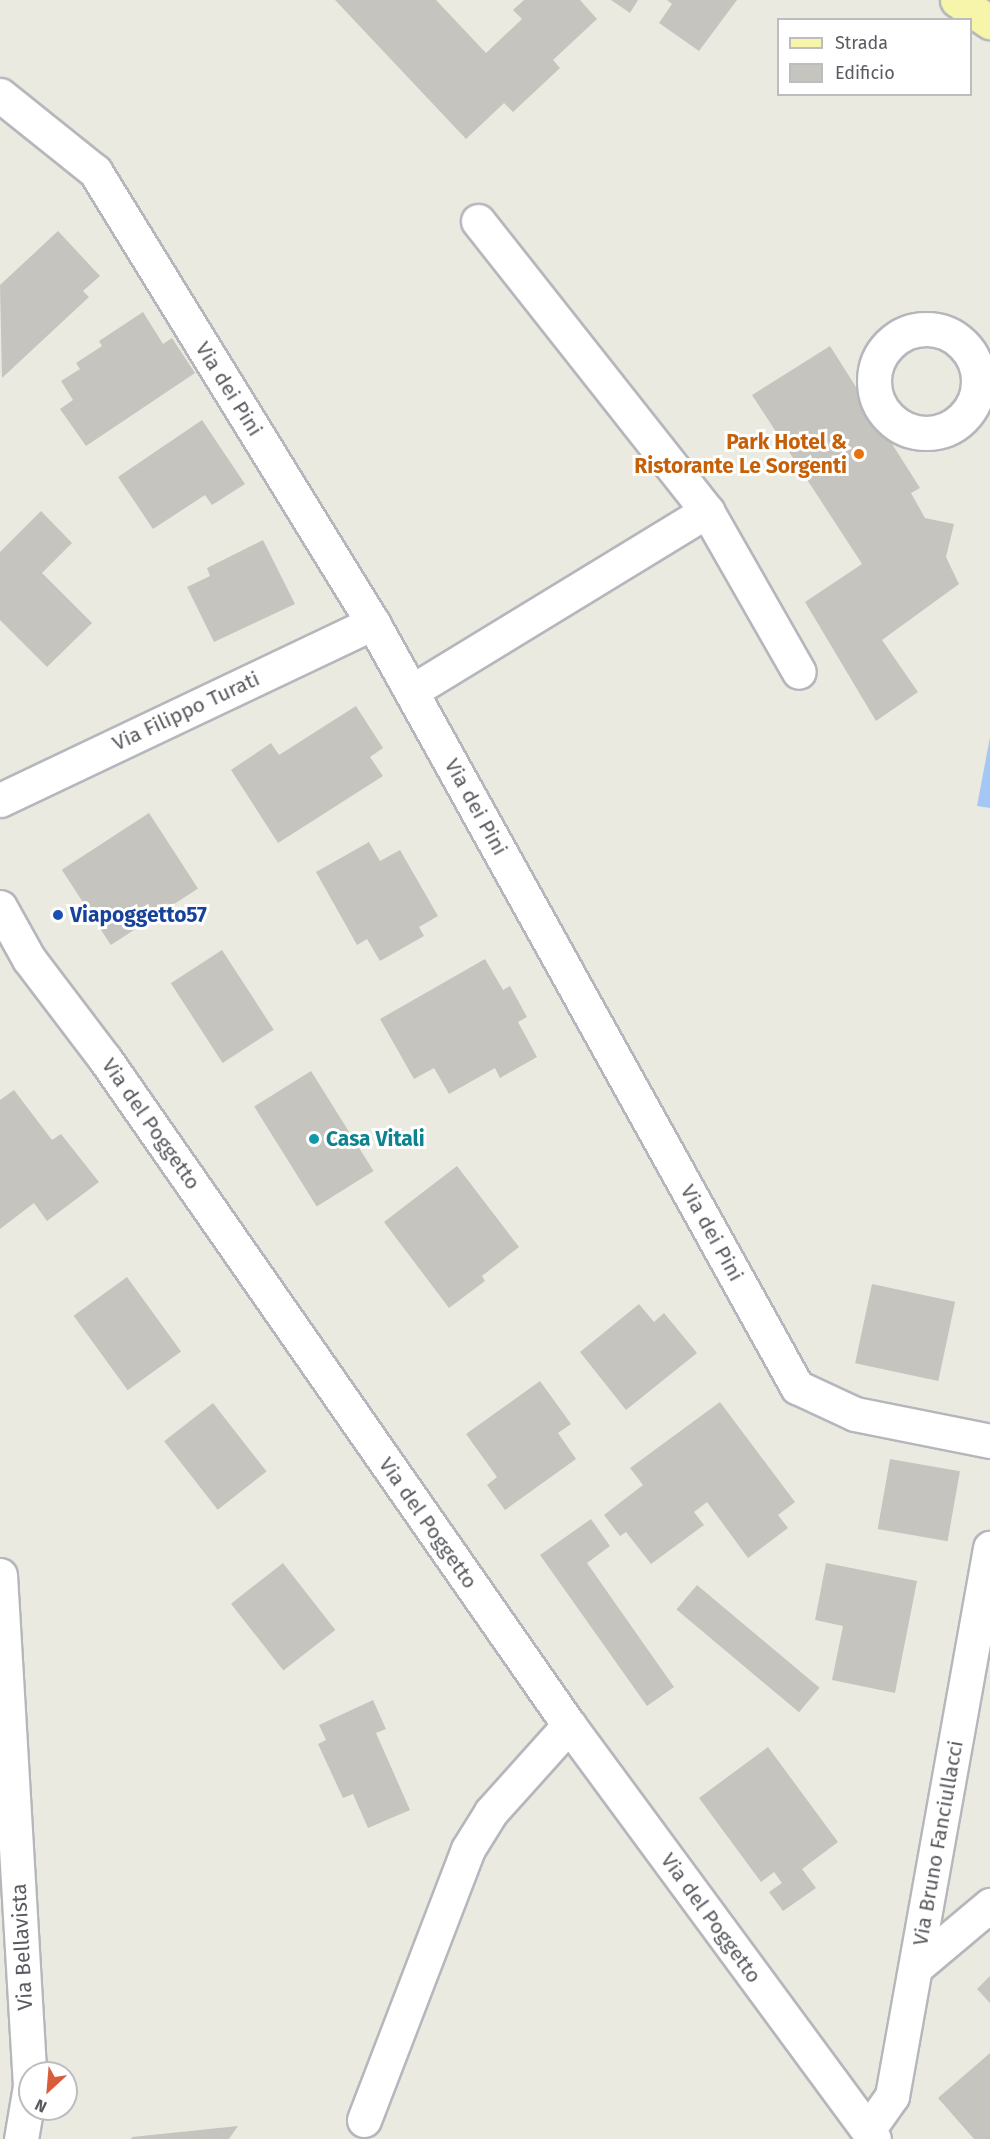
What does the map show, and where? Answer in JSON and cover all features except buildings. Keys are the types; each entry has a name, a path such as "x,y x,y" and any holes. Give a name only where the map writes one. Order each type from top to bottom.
{"main road":[{"path":"957,0 990,22"}],"street":[{"name":"Via dei Pini","path":"0,95 95,171 373,622 797,1386 855,1414 990,1441"},
{"path":"478,221 707,511 799,672"},
{"path":"412,691 707,511"},
{"name":"Via Filippo Turati","path":"0,800 373,622"},
{"name":"Via del Poggetto","path":"0,907 29,959 112,1068 569,1725 871,2135"},
{"name":"Via Bruno Fanciullacci","path":"871,2135 892,2096 990,1548"},
{"name":"Via Bellavista","path":"0,1575 30,2086 21,2139"},
{"path":"364,2120 468,1849 491,1812 569,1725"},
{"path":"916,1967 990,1905"}],"water":[{"path":"990,737 990,808 977,806"}],"place":[{"name":"Park Hotel & Ristorante Le Sorgenti","path":"859,454"},
{"name":"Viapoggetto57","path":"58,915"},
{"name":"Casa Vitali","path":"314,1139"}]}
